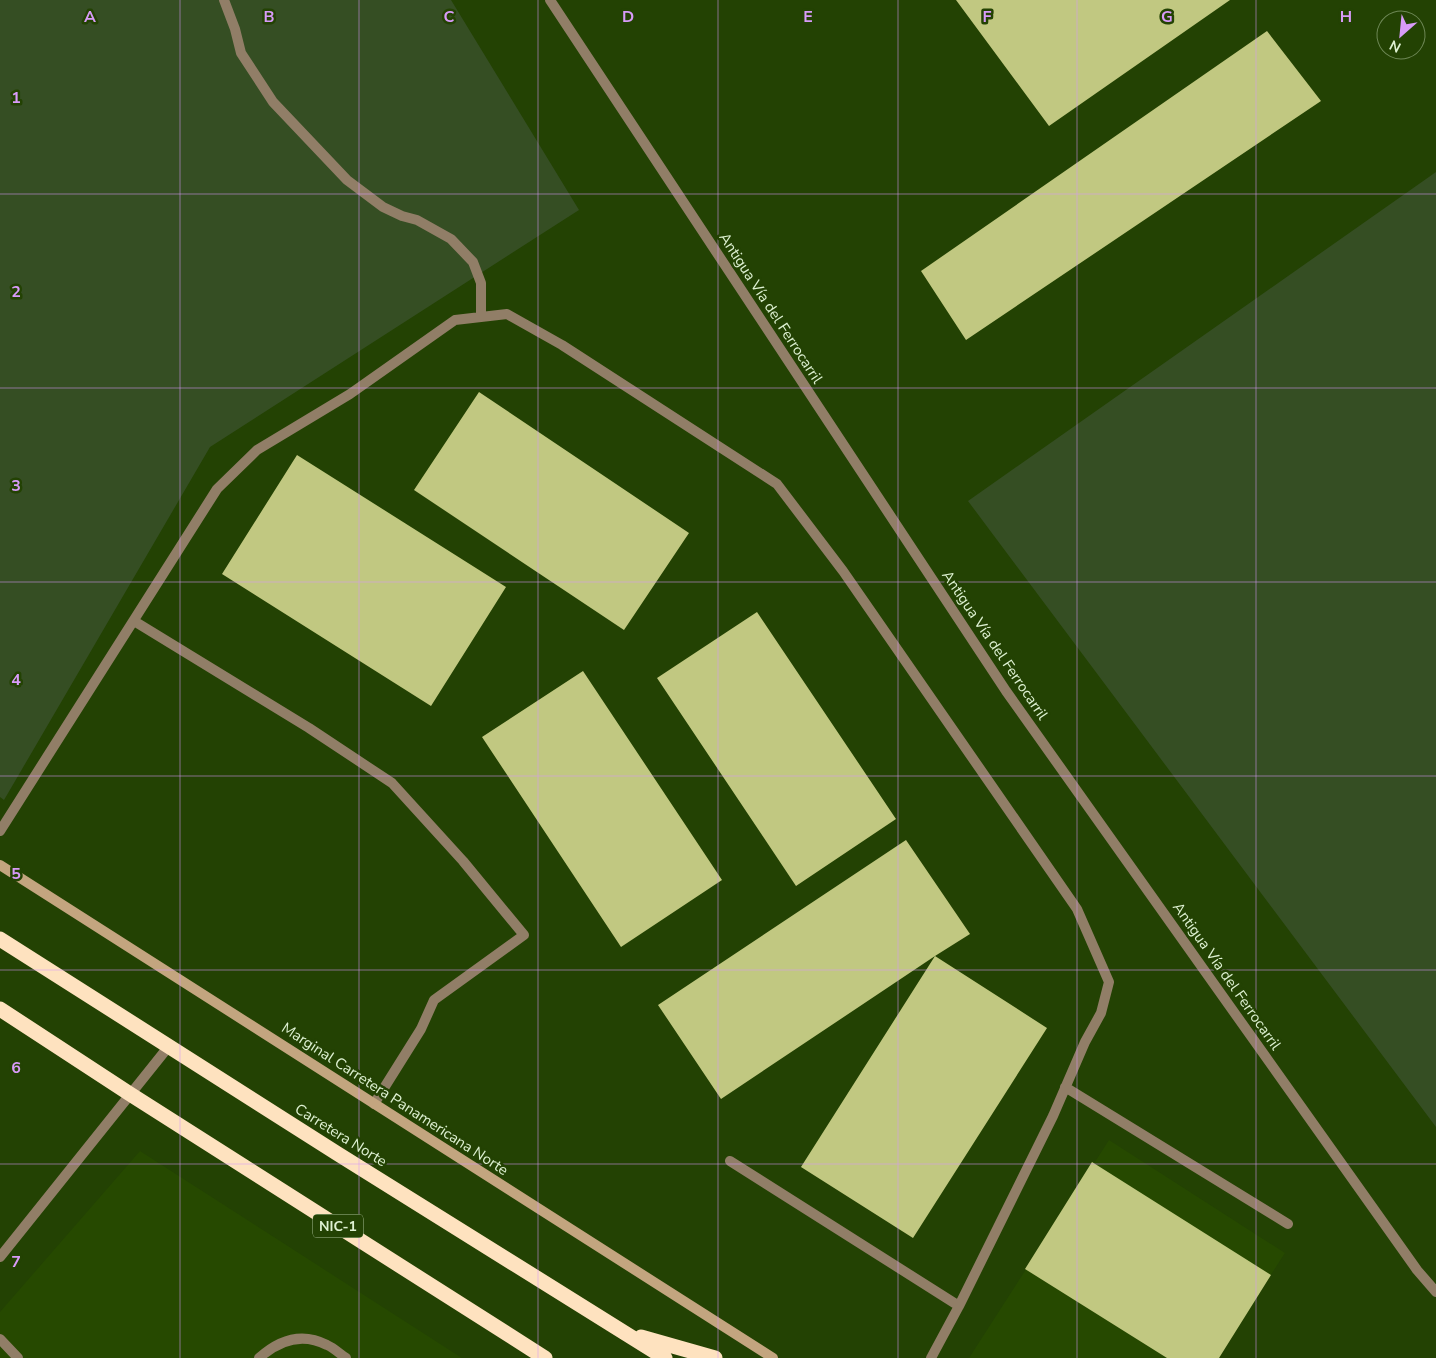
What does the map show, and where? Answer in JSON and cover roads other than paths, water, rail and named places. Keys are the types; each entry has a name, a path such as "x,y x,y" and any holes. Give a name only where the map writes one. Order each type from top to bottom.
{"highway":[{"name":"Carretera Norte","path":"0,939 338,1154 665,1358"},
{"name":"NIC-1","path":"0,1009 543,1358"},
{"path":"625,1332 715,1358"}],"street":[{"path":"224,0 241,53 273,102 347,180 383,207 402,216 417,220 451,239 473,262 480,283 481,317"},
{"name":"Antigua Vía del Ferrocarril","path":"550,0 1006,691 1418,1270 1436,1292"},
{"path":"0,831 217,489 257,450 350,394 455,320 507,314 562,345 777,484 831,555 1077,909 1110,982 1101,1013 1085,1042 1066,1087 959,1306 931,1358"},
{"path":"134,621 309,728 392,783 463,861 524,935 434,1000 421,1029 374,1104"},
{"name":"Marginal Carretera Panamericana Norte","path":"0,865 774,1358"},
{"path":"0,1257 169,1046"},
{"path":"1066,1087 1288,1224"},
{"path":"730,1161 959,1306"},
{"path":"260,1358 272,1347 302,1337 326,1344 346,1358"},
{"path":"0,1339 18,1358"}]}
